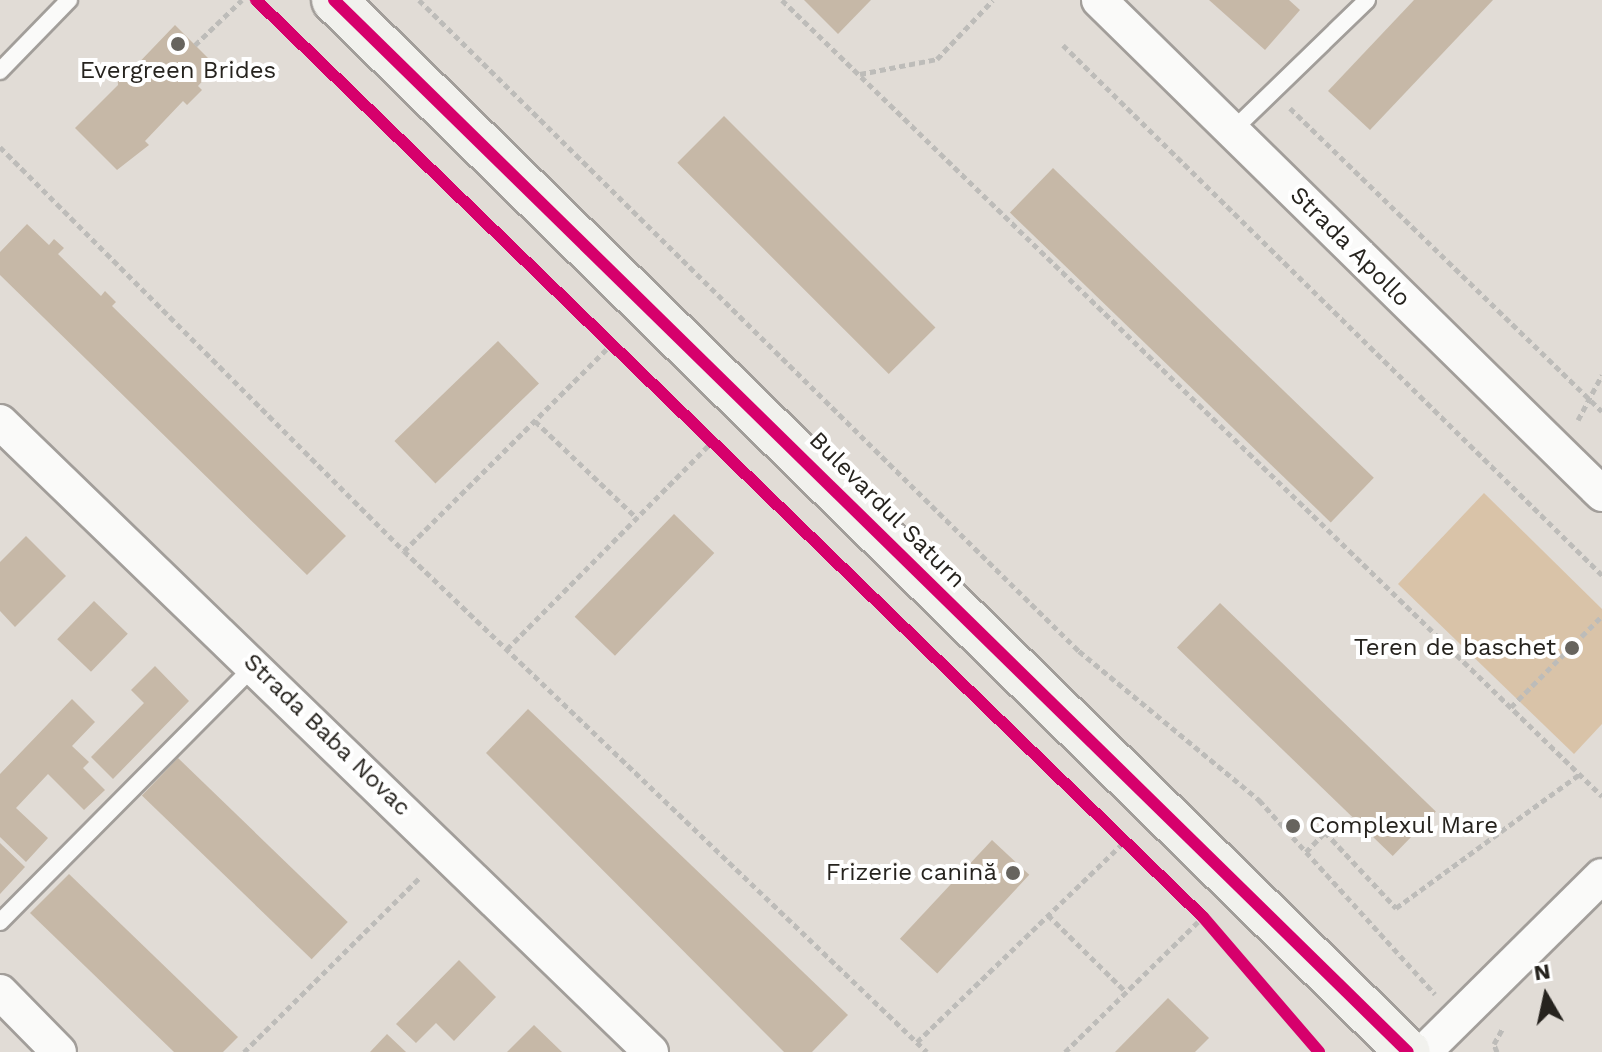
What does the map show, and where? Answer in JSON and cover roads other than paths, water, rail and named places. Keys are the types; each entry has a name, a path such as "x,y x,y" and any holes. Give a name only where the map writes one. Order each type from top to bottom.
{"main road":[{"name":"Bulevardul Saturn","path":"334,0 1408,1052"},
{"path":"1352,999 1366,1052"}],"street":[{"name":"Strada Apollo","path":"1099,0 1602,494"},
{"name":"Strada Baba Novac","path":"0,422 447,850 651,1052"},
{"path":"1424,1052 1602,876"},
{"path":"0,992 59,1052"}],"lane":[{"path":"0,71 69,0"},
{"path":"1232,131 1367,0"},
{"path":"0,922 254,666"}],"place":[{"name":"Evergreen Brides","path":"178,44"},
{"name":"Teren de baschet","path":"1572,648"},
{"name":"Complexul Mare","path":"1293,826"},
{"name":"Frizerie canină","path":"1013,873"}]}
